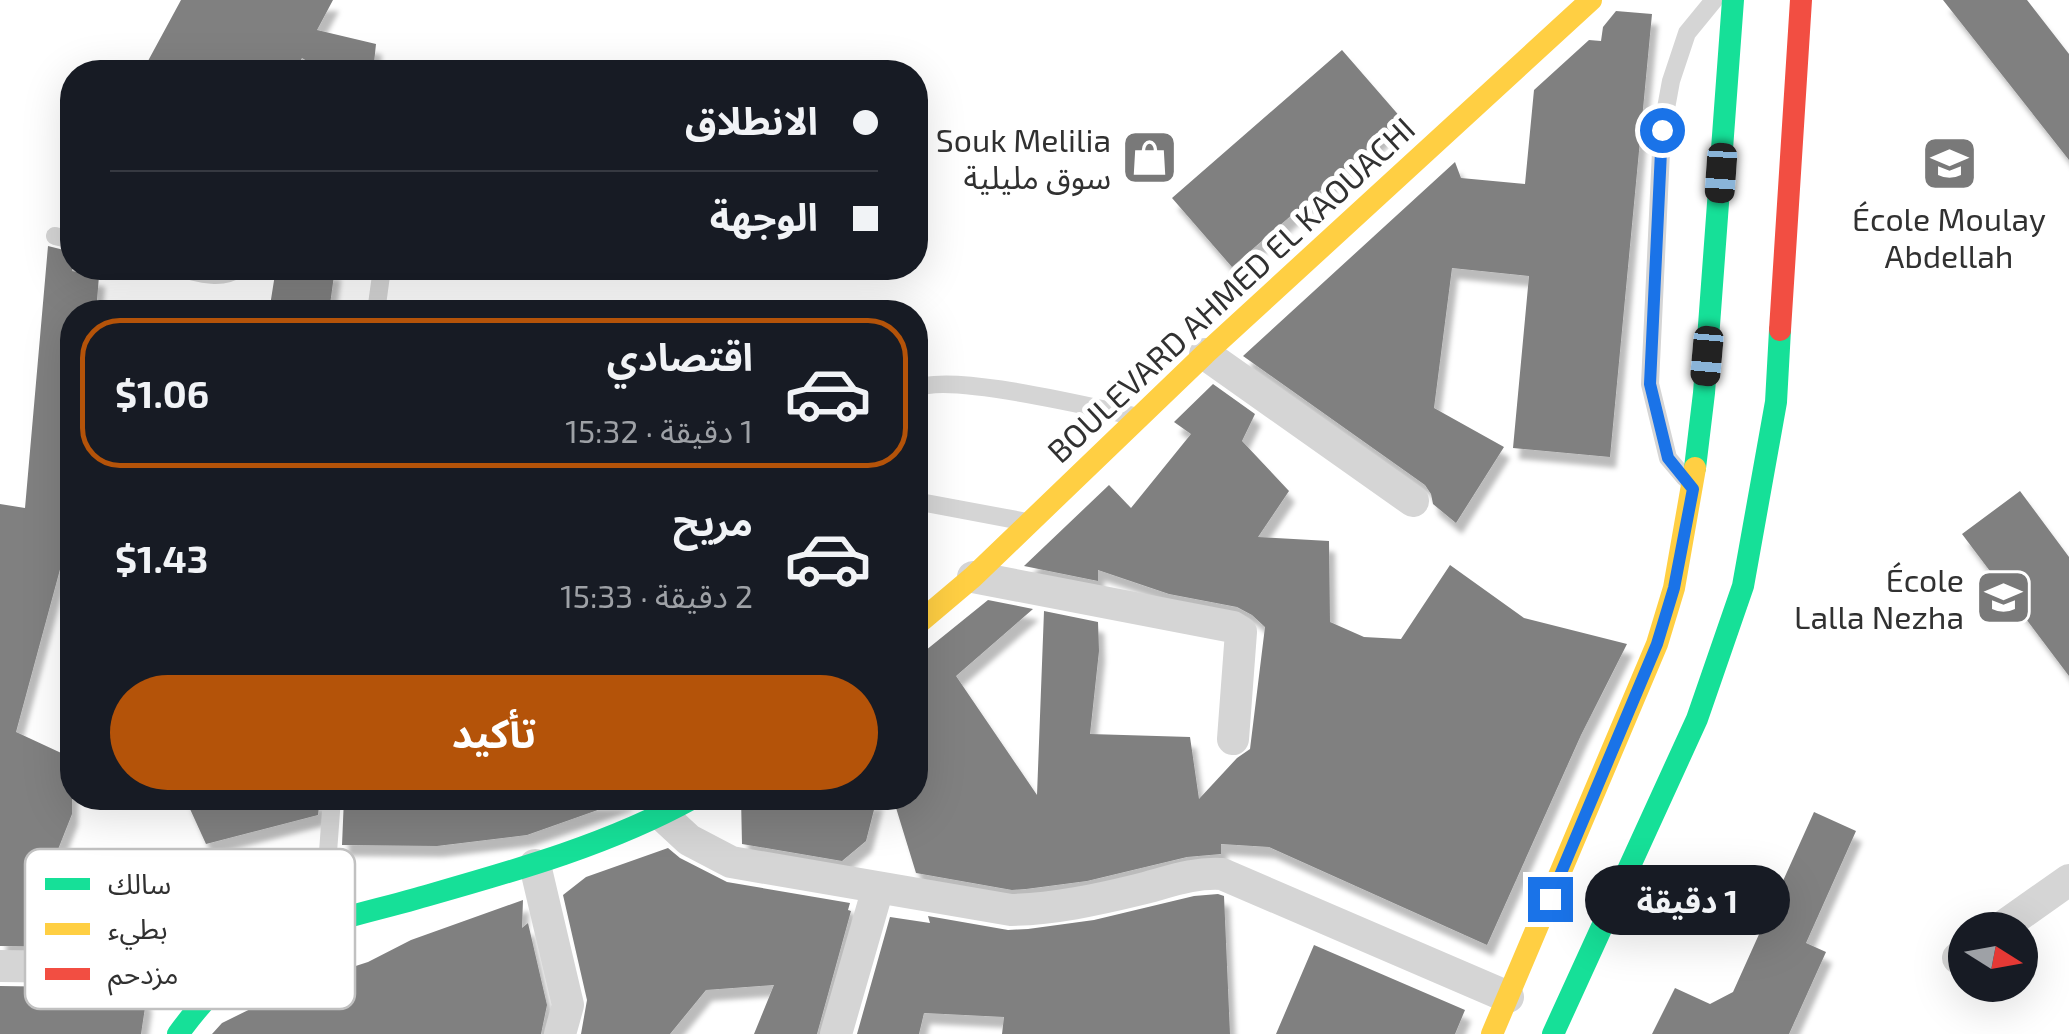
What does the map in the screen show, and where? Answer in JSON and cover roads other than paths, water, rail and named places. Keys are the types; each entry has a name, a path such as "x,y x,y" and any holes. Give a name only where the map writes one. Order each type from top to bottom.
{"main road":[{"name":"BOULEVARD AHMED EL KAOUACHI","path":"928,615 1590,0"},
{"path":"1492,1034 1657,644 1674,588 1693,489 1704,393 1733,0"},
{"path":"1552,1034 1697,718 1742,586 1776,402 1800,0"},
{"path":"355,917 535,866 671,810"},
{"path":"178,1034 200,1009"}],"street":[{"path":"1205,354 1413,501"},
{"path":"973,576 1233,627 1241,632 1233,739"},
{"path":"662,815 689,840 731,862 992,907 1034,910 1094,900 1202,873 1222,874 1508,997"},
{"path":"535,866 568,1005 560,1034"},
{"path":"2024,912 2069,880"},
{"path":"836,1034 878,888"},
{"path":"0,966 25,966"}],"lane":[{"path":"1693,489 1668,458 1650,384 1662,130 1671,81 1687,34 1714,0"},
{"path":"928,385 964,383 1140,416"},
{"path":"928,503 1029,522"},
{"path":"328,849 331,810"}],"place":[{"name":"Souk Melilia سوق مليلية","path":"1150,157"},
{"name":"École Moulay Abdellah","path":"1949,164"},
{"name":"École Lalla Nezha","path":"2003,597"}]}
